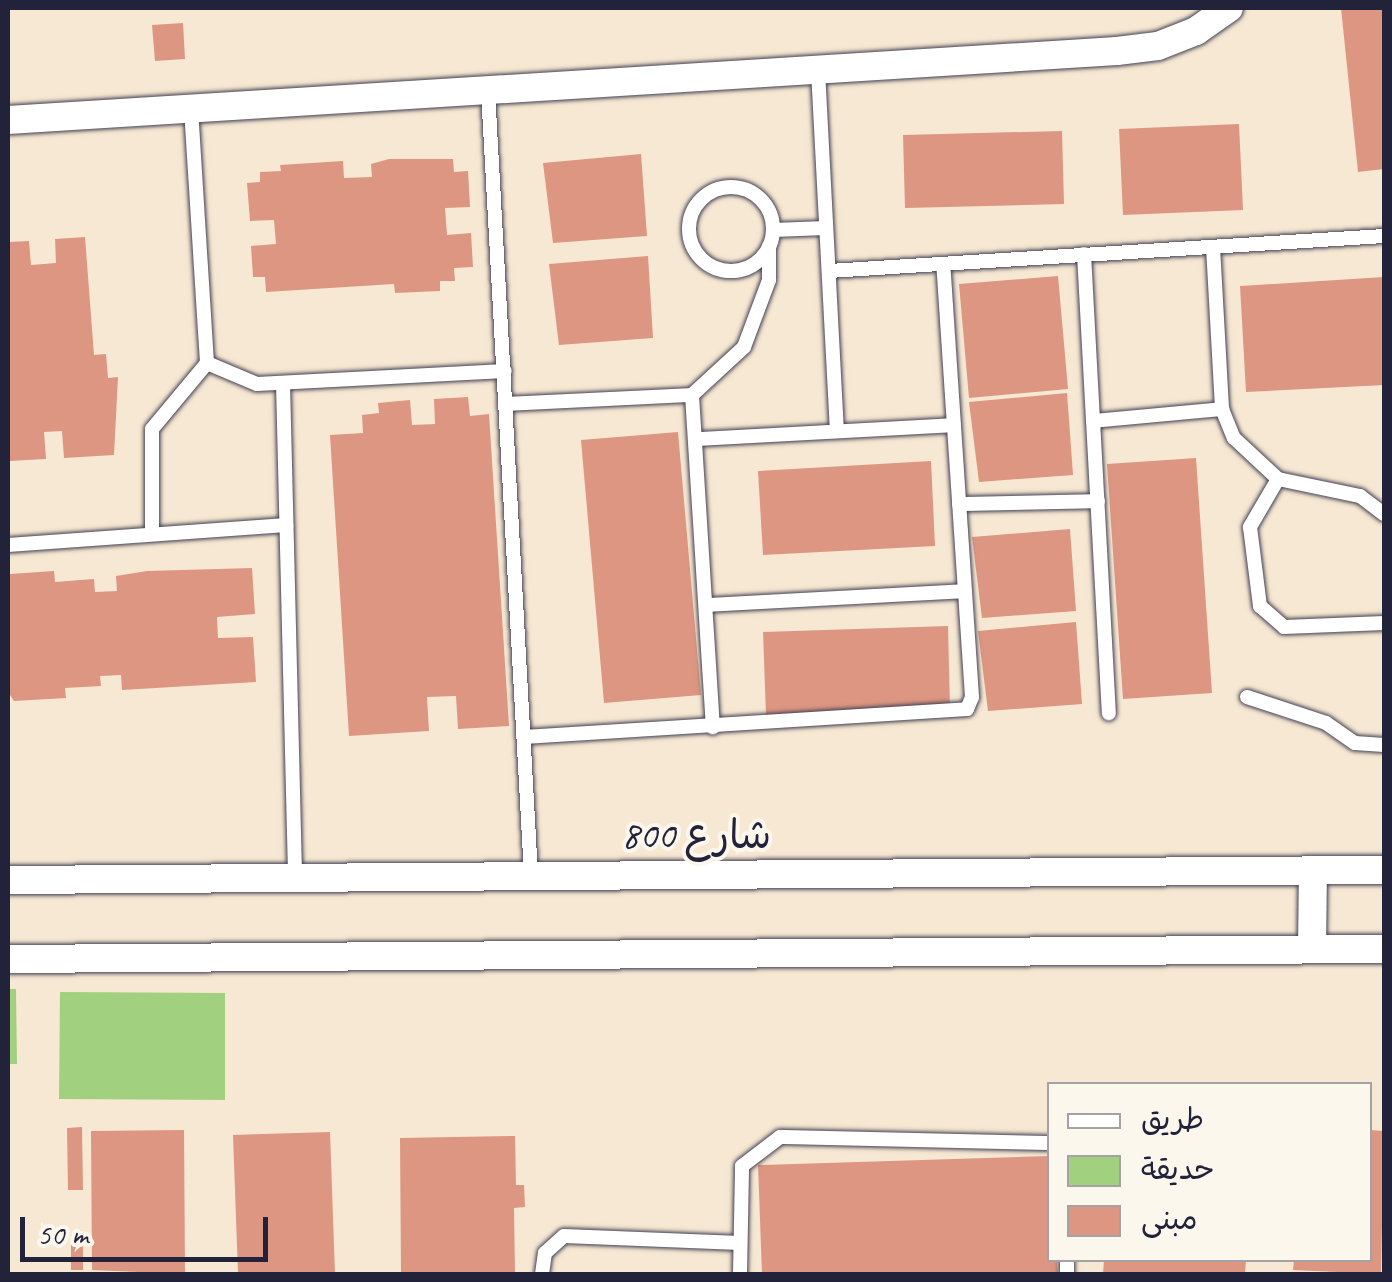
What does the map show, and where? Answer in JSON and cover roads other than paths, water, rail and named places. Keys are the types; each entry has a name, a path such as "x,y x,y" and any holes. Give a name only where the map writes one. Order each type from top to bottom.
{"street":[{"path":"8,120 1158,46 1196,31 1229,8"},
{"path":"1312,949 1313,870"},
{"name":"شارع 800","path":"8,880 1384,870"},
{"path":"8,959 1384,949"}],"lane":[{"path":"818,70 837,431"},
{"path":"488,91 531,876"},
{"path":"152,534 152,429 207,363 191,109"},
{"path":"506,404 692,395 744,347 769,280 771,238 764,203 740,188 712,192 692,214 689,228 698,256 723,271 752,266 771,238 826,228"},
{"path":"829,271 1384,236"},
{"path":"1214,246 1222,409 1244,450 1278,480 1360,496 1384,514"},
{"path":"1084,254 1110,712"},
{"path":"524,738 966,709 972,697 943,264"},
{"path":"207,363 243,382 283,383 504,370"},
{"path":"283,383 295,878"},
{"path":"692,395 699,438 713,727"},
{"path":"1093,422 1222,409"},
{"path":"699,438 954,425"},
{"path":"1278,480 1250,527 1260,606 1284,627 1384,623"},
{"path":"959,504 1098,500"},
{"path":"8,545 286,525"},
{"path":"707,605 965,591"},
{"path":"1247,697 1326,723 1355,743 1384,745"},
{"path":"740,1274 742,1166 780,1137 1047,1143"},
{"path":"542,1274 545,1252 564,1236 740,1244"}]}
